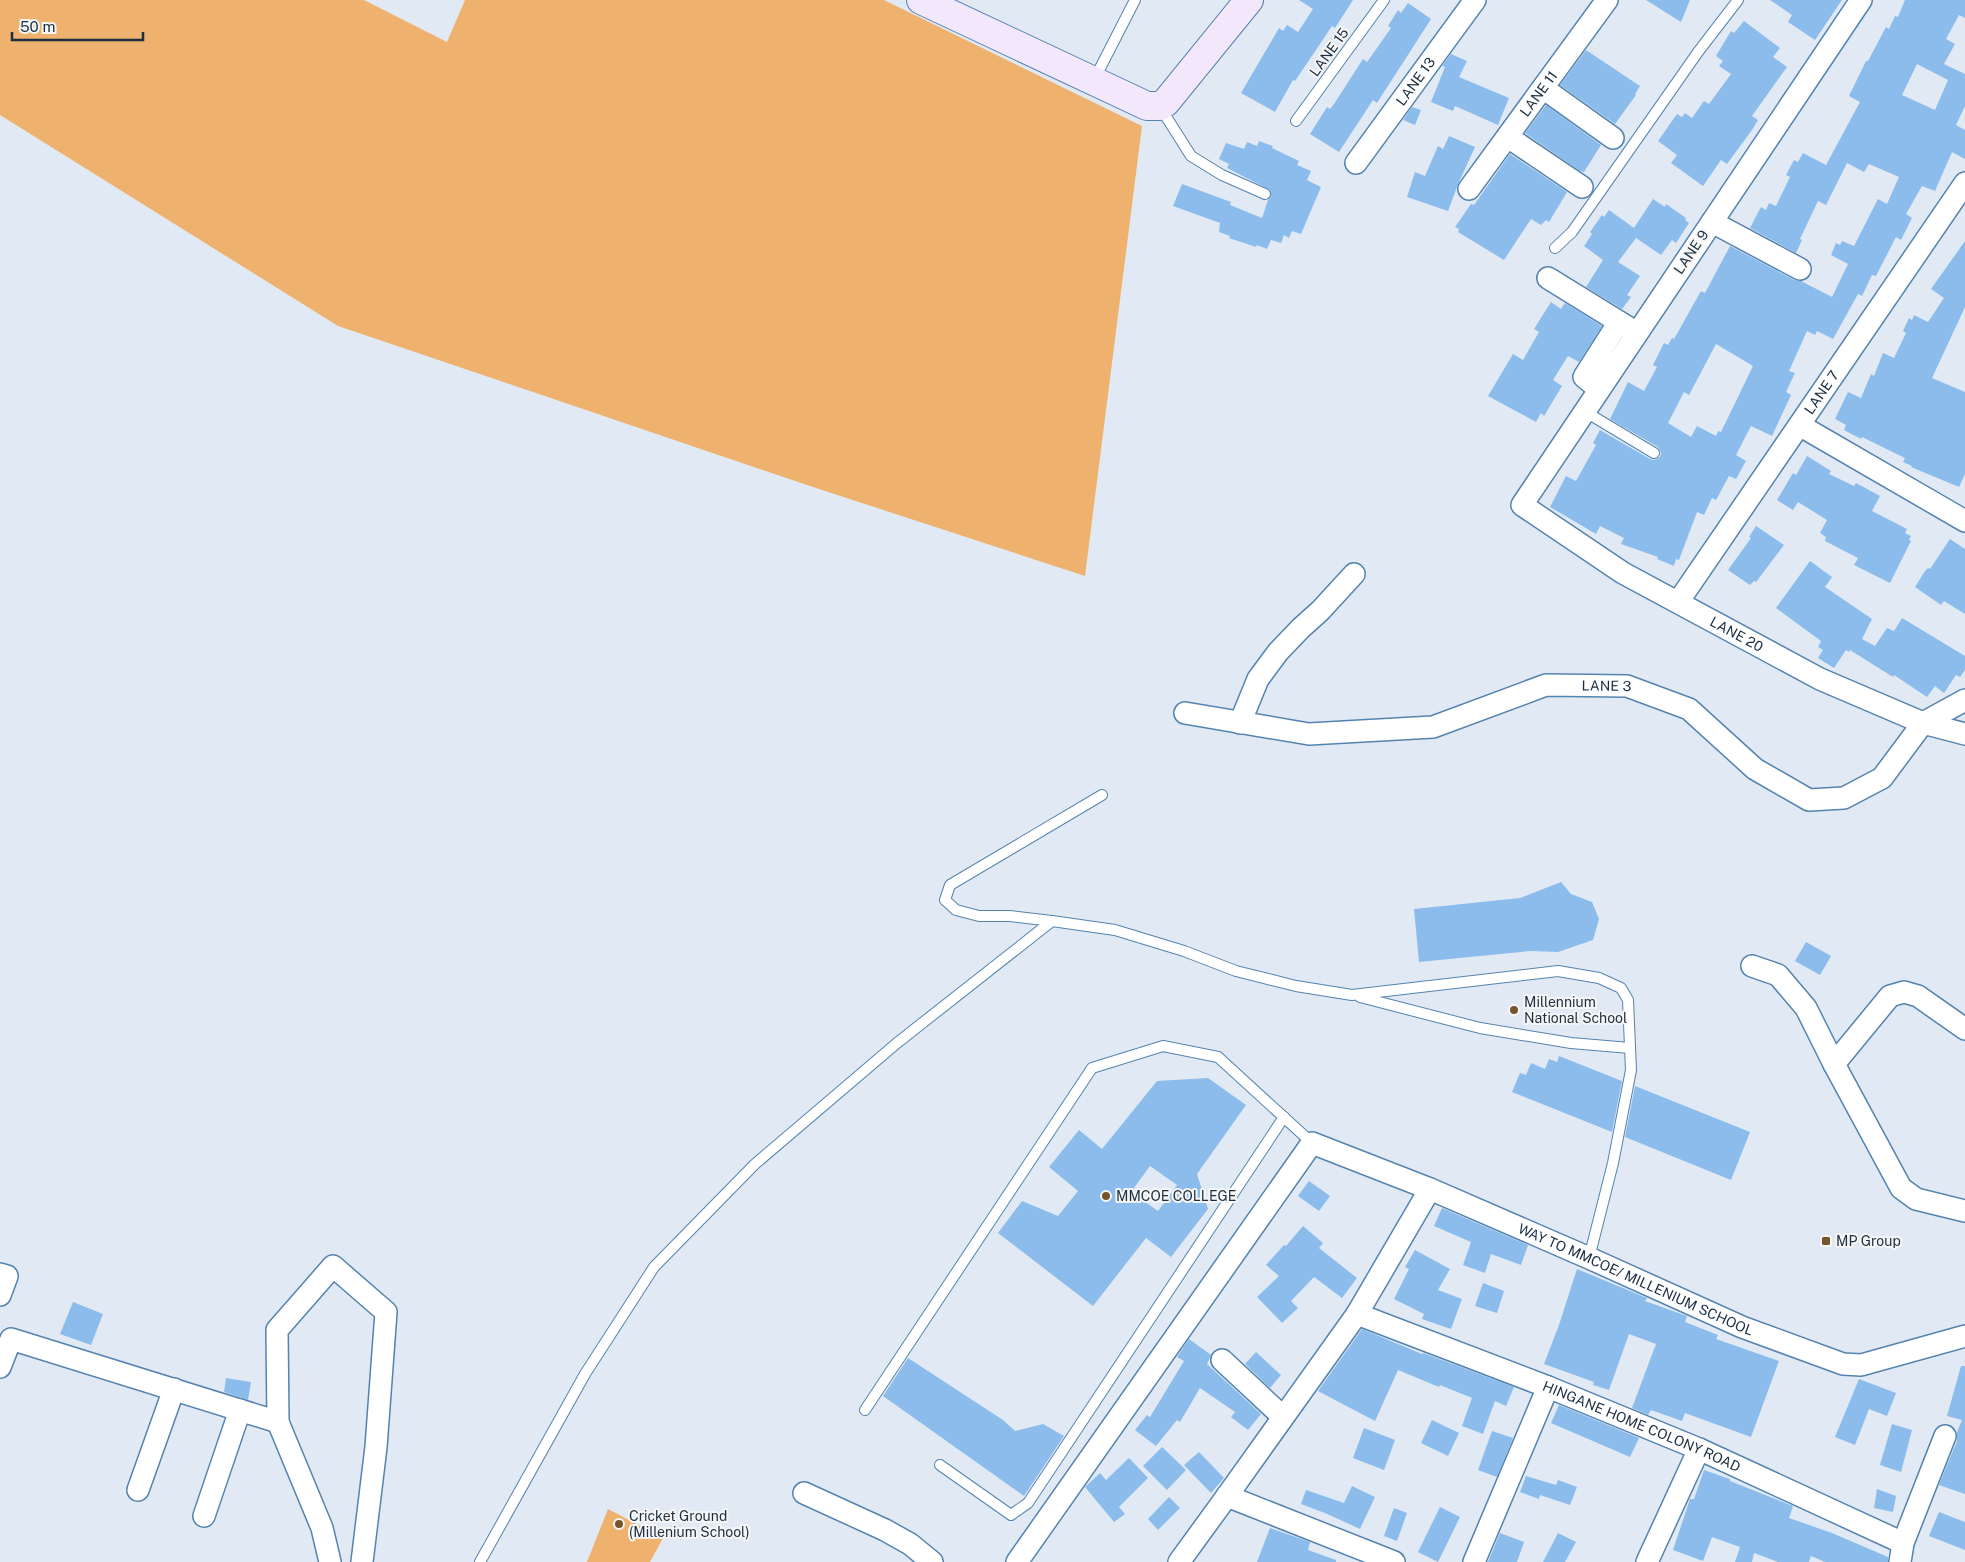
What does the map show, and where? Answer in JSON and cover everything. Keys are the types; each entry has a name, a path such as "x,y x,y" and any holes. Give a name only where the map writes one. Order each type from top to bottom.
{"street":[{"path":"921,0 1147,106 1160,106 1166,102 1249,0"},
{"name":"LANE 13","path":"1356,163 1475,0"},
{"name":"LANE 11","path":"1469,189 1607,0"},
{"name":"LANE 9","path":"1522,505 1599,389 1628,327 1712,222 1861,0"},
{"path":"1543,88 1613,138"},
{"path":"1508,137 1582,187"},
{"name":"LANE 7","path":"1678,602 1801,426 1965,184"},
{"path":"1712,222 1800,269"},
{"path":"1548,278 1628,327"},
{"path":"1801,426 1964,518"},
{"name":"LANE 20","path":"1522,505 1623,573 1820,679 1923,723 1965,734"},
{"path":"1240,722 1258,679 1278,652 1354,574"},
{"name":"LANE 3","path":"1185,713 1310,734 1433,727 1546,684 1626,686 1689,709 1754,769 1809,800 1844,798 1882,778 1923,723 1965,700"},
{"path":"1752,966 1778,975 1806,1008 1901,1188 1916,1199 1965,1210"},
{"path":"1834,1064 1890,996 1904,992 1918,996 1965,1029"},
{"path":"1017,1562 1312,1143"},
{"name":"WAY TO MMCOE/ MILLENIUM SCHOOL","path":"1312,1143 1430,1190 1742,1326 1843,1364 1862,1365 1965,1336"},
{"path":"1179,1562 1357,1314 1430,1190"},
{"path":"330,1562 322,1528 278,1422 278,1330 333,1266 386,1312 376,1447 362,1562"},
{"path":"0,1274 7,1276 0,1295"},
{"name":"HINGANE HOME COLONY ROAD","path":"1357,1314 1548,1387 1699,1449 1902,1553"},
{"path":"0,1367 6,1337 278,1422"},
{"path":"1222,1360 1283,1417"},
{"path":"1474,1562 1548,1387"},
{"path":"138,1490 174,1389"},
{"path":"204,1516 240,1410"},
{"path":"1902,1553 1945,1436"},
{"path":"1647,1562 1699,1449"},
{"path":"804,1493 894,1535 910,1544 932,1562"},
{"path":"1228,1496 1394,1562"}],"lane":[{"path":"1094,81 1135,0"},
{"name":"LANE 15","path":"1296,121 1384,0"},
{"path":"1555,248 1572,232 1698,52 1738,0"},
{"path":"1160,106 1191,156 1222,175 1265,194"},
{"path":"1584,411 1654,453"},
{"path":"1102,795 950,885 945,900 956,910 979,916 1010,916 1115,930 1184,951 1236,971 1296,986 1352,995 1480,1028 1572,1043 1630,1048"},
{"path":"480,1562 585,1374 654,1267 755,1164 897,1043 1052,921"},
{"path":"1352,995 1558,971 1598,978 1621,988 1628,1000 1631,1070 1615,1154 1589,1258"},
{"path":"865,1410 1092,1068 1164,1046 1218,1057 1312,1143"},
{"path":"940,1465 1010,1515 1028,1503 1284,1117"}],"shaded area":[{"path":"0,0 364,0 447,42 465,0 884,0 1142,126 1085,576 816,488 338,326 0,115"},
{"name":"Cricket Ground (Millenium School)","path":"608,1509 663,1538 650,1562 587,1562"}],"building":[{"path":"1299,0 1353,0 1335,28 1332,26 1295,81 1293,80 1275,112 1241,93 1279,28 1283,31 1287,25 1298,32 1313,9"},
{"path":"1646,0 1690,0 1681,22"},
{"path":"1770,0 1842,0 1815,40 1788,22 1792,15"},
{"path":"1905,0 1965,0 1965,18 1959,15 1946,39 1955,44 1944,64 1965,74 1965,106 1956,125 1965,130 1965,159 1952,152 1935,191 1922,186 1906,214 1912,218 1901,240 1896,237 1876,276 1872,275 1862,296 1858,294 1833,339 1817,331 1815,335 1807,331 1789,371 1795,373 1786,392 1791,395 1772,436 1751,426 1736,455 1746,461 1736,479 1729,476 1716,500 1712,498 1704,515 1697,512 1679,560 1676,559 1674,566 1657,559 1658,557 1621,544 1624,538 1600,526 1596,534 1550,507 1566,476 1576,481 1596,445 1593,443 1600,430 1650,459 1654,460 1660,457 1661,453 1658,447 1610,419 1628,382 1644,391 1657,367 1653,365 1664,343 1668,345 1672,338 1674,339 1701,291 1705,293 1730,246 1794,280 1801,281 1832,297 1848,264 1831,255 1836,243 1840,245 1842,241 1854,246 1878,199 1887,204 1899,177 1869,164 1864,172 1847,163 1826,205 1818,201 1800,239 1802,240 1796,253 1750,228 1761,207 1766,210 1769,203 1776,206 1790,177 1786,175 1794,160 1798,162 1803,153 1826,165 1860,102 1849,96 1866,61 1868,61 1886,27 1889,29 1895,16 1898,17","holes":["1917,64 1948,80 1935,110 1902,95","1716,344 1753,366 1721,432 1718,431 1716,436 1697,426 1691,437 1668,423 1684,392 1689,395"]},
{"path":"1408,3 1431,19 1377,103 1373,100 1339,152 1310,134 1327,107 1330,109 1334,104 1363,59 1367,62 1372,55 1391,28 1388,26 1398,10 1401,13"},
{"path":"1744,21 1780,48 1773,57 1787,67 1752,116 1758,120 1752,130 1727,164 1721,160 1703,186 1671,163 1677,155 1658,141 1677,114 1682,117 1685,113 1692,118 1704,101 1709,104 1731,74 1719,66 1723,61 1716,56 1731,31 1734,33"},
{"path":"1586,50 1640,86 1636,95 1615,124 1560,85"},
{"path":"1451,54 1467,61 1459,77 1509,98 1498,125 1455,106 1453,111 1431,102 1445,67 1442,66"},
{"path":"1546,105 1601,145 1584,172 1525,133"},
{"path":"1412,107 1421,110 1415,125 1403,120"},
{"path":"1449,136 1475,147 1448,211 1407,197 1415,172 1425,176 1438,146 1443,149"},
{"path":"1259,141 1273,146 1272,148 1299,161 1297,165 1311,171 1307,180 1321,187 1301,234 1292,231 1289,238 1284,235 1281,243 1271,240 1267,249 1229,238 1230,236 1219,232 1220,223 1173,206 1182,184 1231,202 1230,205 1262,218 1271,196 1270,190 1227,168 1229,164 1219,159 1226,143 1244,149 1247,142 1257,146"},
{"path":"1510,154 1567,192 1549,222 1546,220 1541,225 1531,219 1504,260 1458,232 1459,229 1455,227 1471,204 1474,205"},
{"path":"1653,199 1665,207 1666,204 1686,218 1685,220 1689,223 1676,243 1672,240 1661,255 1636,238 1618,262 1640,276 1627,295 1631,297 1622,309 1586,287 1603,260 1584,246 1592,234 1590,232 1602,215 1604,217 1609,210 1634,228"},
{"path":"1965,241 1965,307 1932,378 1965,392 1965,474 1959,487 1911,467 1903,462 1905,458 1844,430 1846,425 1835,419 1848,392 1861,398 1871,374 1874,376 1883,353 1894,358 1906,333 1903,331 1909,318 1912,320 1914,315 1928,322 1944,298 1931,289"},
{"path":"1551,302 1561,309 1565,303 1602,326 1579,362 1568,356 1553,380 1562,386 1544,416 1541,413 1536,422 1488,396 1513,354 1523,360 1539,332 1534,329"},
{"path":"1807,456 1831,471 1829,474 1854,486 1856,483 1880,496 1872,511 1907,529 1905,533 1911,536 1909,540 1911,541 1890,583 1854,565 1858,558 1825,541 1826,537 1820,533 1827,520 1798,502 1793,510 1777,500 1793,473 1796,475"},
{"path":"1756,526 1784,545 1756,582 1754,581 1750,585 1728,570 1751,538 1749,537"},
{"path":"1950,539 1965,549 1965,614 1944,601 1941,605 1915,587 1925,571 1928,568 1930,569"},
{"path":"1810,561 1832,577 1825,587 1872,619 1862,639 1875,646 1887,628 1894,631 1902,618 1965,656 1965,670 1960,677 1956,675 1944,693 1935,686 1927,697 1894,675 1893,677 1850,650 1849,652 1846,650 1834,668 1818,658 1823,650 1818,647 1821,641 1776,608"},
{"path":"1561,882 1571,894 1592,902 1599,919 1593,940 1558,952 1530,951 1419,962 1414,909 1520,898"},
{"path":"1806,942 1831,956 1820,975 1795,961"},
{"path":"1559,1056 1622,1081 1612,1132 1512,1092 1520,1073 1526,1075 1531,1063 1545,1069 1549,1059 1557,1062"},
{"name":"MMCOE COLLEGE","path":"1208,1078 1246,1105 1197,1174 1208,1209 1171,1257 1146,1238 1093,1306 998,1233 1022,1201 1058,1216 1078,1191 1049,1167 1079,1130 1102,1149 1157,1081","holes":["1150,1166 1177,1185 1158,1211 1131,1192"]},
{"path":"1635,1086 1750,1132 1731,1180 1625,1137"},
{"path":"1309,1181 1330,1196 1319,1211 1298,1196"},
{"path":"1442,1208 1528,1245 1521,1265 1491,1254 1485,1273 1463,1265 1471,1242 1434,1226"},
{"path":"1303,1226 1323,1243 1319,1248 1357,1278 1342,1298 1314,1277 1291,1301 1298,1308 1282,1323 1257,1297 1279,1276 1266,1265"},
{"path":"1415,1250 1450,1269 1438,1290 1462,1299 1451,1329 1422,1319 1424,1314 1394,1299 1409,1269 1405,1267"},
{"path":"1577,1269 1647,1298 1645,1301 1687,1316 1685,1322 1718,1335 1716,1339 1779,1361 1751,1437 1685,1413 1682,1421 1651,1410 1648,1415 1632,1408 1656,1344 1629,1334 1609,1390 1593,1385 1594,1382 1544,1364"},
{"path":"1483,1283 1504,1291 1497,1313 1475,1306"},
{"path":"73,1302 103,1314 91,1345 60,1334"},
{"path":"1362,1329 1422,1354 1514,1387 1506,1406 1495,1401 1483,1434 1462,1426 1472,1398 1398,1370 1375,1421 1318,1391"},
{"path":"1189,1339 1211,1355 1207,1364 1261,1414 1248,1430 1231,1417 1235,1412 1200,1388 1180,1422 1177,1420 1156,1446 1135,1430 1147,1415 1150,1417 1184,1361 1177,1357"},
{"path":"1256,1352 1281,1375 1270,1388 1245,1364"},
{"path":"908,1358 1003,1420 1015,1431 1043,1424 1064,1436 1024,1496 883,1396"},
{"path":"1961,1366 1965,1366 1965,1494 1939,1485 1957,1441 1957,1432 1962,1420 1947,1416"},
{"path":"226,1378 251,1382 248,1400 224,1392"},
{"path":"1859,1379 1896,1393 1887,1416 1869,1409 1855,1445 1835,1437"},
{"path":"1559,1405 1639,1438 1630,1457 1551,1423"},
{"path":"1432,1420 1459,1433 1448,1456 1421,1443"},
{"path":"1892,1424 1912,1430 1901,1472 1880,1465"},
{"path":"1364,1428 1395,1440 1384,1470 1353,1458"},
{"path":"1492,1431 1513,1438 1497,1477 1478,1470"},
{"path":"1162,1447 1186,1470 1167,1490 1143,1466"},
{"path":"1199,1452 1224,1478 1211,1493 1184,1465"},
{"path":"1129,1458 1148,1478 1119,1507 1125,1514 1114,1522 1085,1487 1100,1473 1106,1480"},
{"path":"1704,1470 1793,1506 1789,1518 1832,1533 1888,1557 1888,1562 1825,1562 1811,1556 1809,1562 1778,1562 1754,1553 1752,1562 1735,1562 1740,1547 1712,1537 1703,1561 1673,1550 1690,1499 1694,1499"},
{"path":"1526,1476 1556,1485 1558,1480 1577,1487 1570,1505 1540,1495 1539,1499 1520,1492"},
{"path":"1352,1486 1375,1497 1360,1529 1301,1504 1306,1490 1344,1503"},
{"path":"1877,1489 1896,1496 1893,1512 1874,1508"},
{"path":"1169,1497 1180,1508 1158,1530 1148,1519"},
{"path":"1440,1507 1460,1517 1438,1562 1418,1552"},
{"path":"1394,1508 1407,1513 1397,1541 1384,1536"},
{"path":"1939,1512 1965,1522 1965,1550 1929,1536"},
{"path":"1270,1528 1310,1542 1308,1550 1336,1560 1336,1562 1257,1562"},
{"path":"1500,1533 1524,1542 1517,1562 1488,1562"},
{"path":"1558,1533 1576,1542 1565,1562 1543,1562"}],"place":[{"name":"Millennium National School","path":"1514,1010"},
{"name":"MMCOE COLLEGE","path":"1106,1196"},
{"name":"MP Group","path":"1826,1241"},
{"name":"Cricket Ground (Millenium School)","path":"619,1524"}]}
